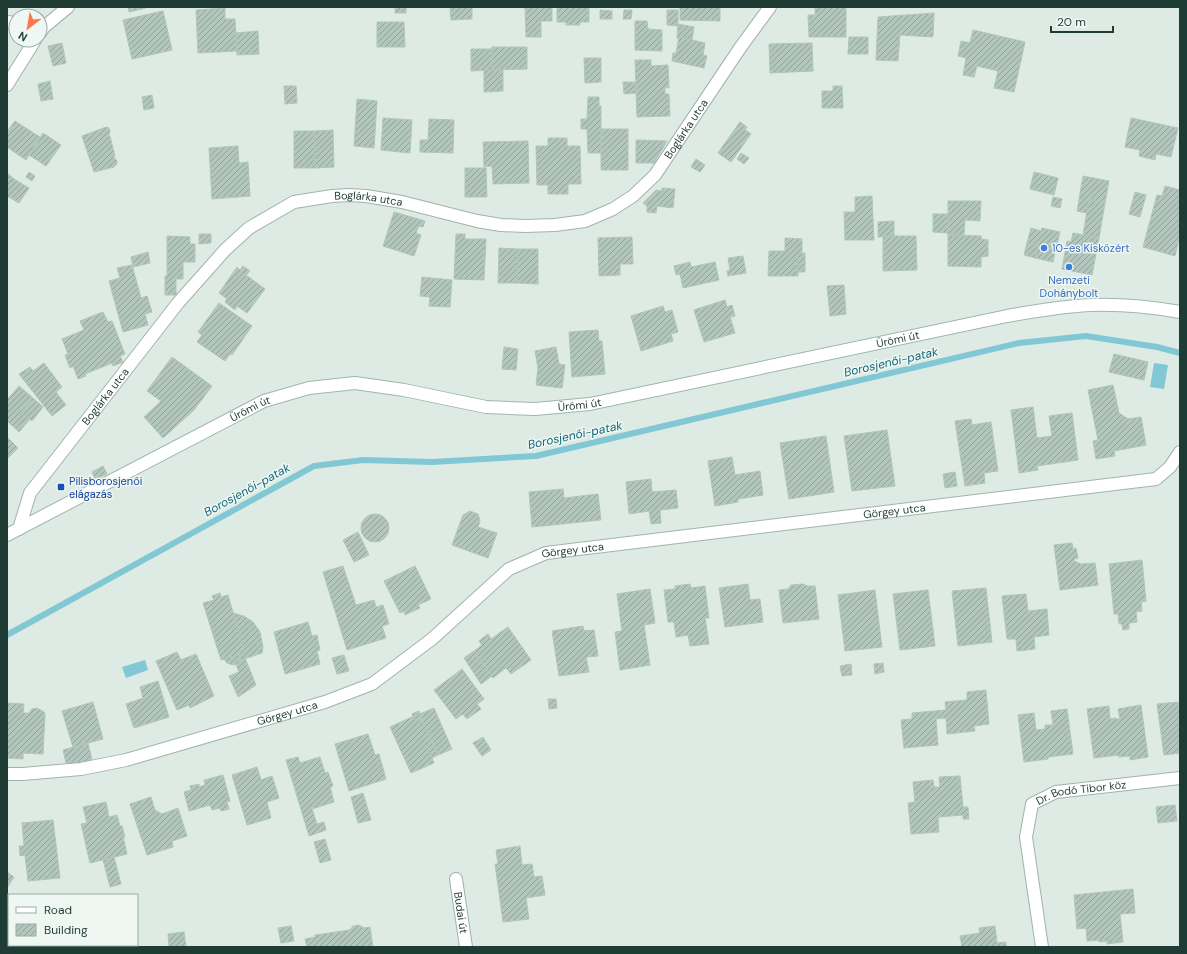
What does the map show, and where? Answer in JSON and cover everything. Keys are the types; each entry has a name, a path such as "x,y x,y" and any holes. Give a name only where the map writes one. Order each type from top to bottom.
{"street":[{"path":"48,23 68,7"},
{"name":"Boglárka utca","path":"19,529 30,493 34,486 178,303 225,250 249,228 294,202 332,196 350,195 402,202 455,214 477,221 501,225 555,225 585,221 613,209 633,196 655,175 740,48 770,7"},
{"path":"7,84 30,48"},
{"name":"Ürömi út","path":"7,535 264,401 309,388 355,383 404,390 486,407 535,409 590,404 1007,316 1049,309 1091,305 1124,305 1180,312"},
{"name":"Görgey utca","path":"7,774 81,769 126,760 325,702 372,684 432,639 509,569 546,553 1156,479 1170,467 1180,452"},
{"name":"Dr. Bodó Tibor köz","path":"1042,947 1026,837 1032,804 1056,792 1180,778"},
{"name":"Budai út","path":"456,879 466,947"}],"water":[{"path":"1154,363 1168,365 1164,389 1150,387"},
{"path":"145,660 148,670 126,678 122,667"}],"building":[{"path":"128,7 145,7 146,8 129,12"},
{"path":"395,7 406,7 406,13 395,13"},
{"path":"450,7 472,7 472,19 451,20"},
{"path":"525,7 552,7 552,21 541,21 541,37 526,37"},
{"path":"557,7 589,7 589,22 580,22 580,25 566,25 566,22 557,22"},
{"path":"680,7 720,7 720,21 680,20"},
{"path":"815,7 846,7 846,37 809,37 808,15 815,15"},
{"path":"225,8 225,19 235,19 237,51 198,53 196,10"},
{"path":"600,10 612,11 612,19 600,19"},
{"path":"624,10 632,10 631,19 623,19"},
{"path":"667,10 678,10 678,26 667,25"},
{"path":"163,11 172,50 132,59 123,20"},
{"path":"934,13 933,37 900,35 898,61 876,60 878,17"},
{"path":"635,21 647,21 648,29 662,30 662,51 635,50"},
{"path":"377,22 404,22 405,47 377,47"},
{"path":"678,24 694,27 692,40 679,37 679,39 677,38"},
{"path":"973,30 1025,42 1014,92 994,88 998,71 977,66 974,77 963,75 966,58 958,56 961,41 970,43"},
{"path":"258,31 259,54 237,55 236,33"},
{"path":"679,37 705,43 703,55 707,56 704,68 672,61 673,53 676,53"},
{"path":"849,37 868,37 868,54 848,54"},
{"path":"62,43 66,63 53,66 48,46"},
{"path":"812,43 813,71 770,73 769,44"},
{"path":"492,47 527,47 527,69 492,70"},
{"path":"471,49 492,49 492,70 471,71"},
{"path":"584,58 601,58 601,82 585,83"},
{"path":"635,60 651,60 651,66 668,65 669,88 665,87 665,94 669,94 670,116 637,117"},
{"path":"484,70 503,70 503,91 484,92"},
{"path":"50,81 53,99 41,101 38,84"},
{"path":"623,82 635,82 636,93 624,94"},
{"path":"284,86 296,86 297,103 285,104"},
{"path":"833,86 842,86 843,108 822,108 822,91 833,91"},
{"path":"152,95 154,108 144,110 142,97"},
{"path":"588,97 599,97 599,106 601,106 601,153 588,153 587,129 581,129 581,119 587,119"},
{"path":"357,99 377,101 374,148 354,146"},
{"path":"383,118 412,120 410,153 381,150"},
{"path":"1131,118 1178,128 1171,157 1156,154 1155,160 1139,156 1140,150 1125,147"},
{"path":"429,119 454,120 453,153 420,152 420,140 428,140"},
{"path":"15,121 40,137 26,160 7,147 7,132"},
{"path":"740,122 747,127 745,130 751,134 731,162 718,153"},
{"path":"106,127 109,128 110,131 107,137 110,136 115,156 113,156 117,161 117,164 114,167 94,172 82,136"},
{"path":"601,129 628,129 628,170 601,170"},
{"path":"333,130 334,167 315,168 314,131"},
{"path":"294,131 314,131 315,168 294,168"},
{"path":"43,133 61,145 46,166 29,155"},
{"path":"548,138 567,138 567,146 580,146 581,184 568,184 568,194 548,194 548,185 537,185 536,146 548,146"},
{"path":"636,140 667,141 654,163 636,163"},
{"path":"528,141 529,183 493,184 492,166 484,167 483,142"},
{"path":"238,146 239,163 248,162 250,196 212,199 209,148"},
{"path":"741,153 749,158 744,164 737,159"},
{"path":"696,159 705,165 700,172 691,167"},
{"path":"465,168 486,168 487,197 465,197"},
{"path":"29,172 35,176 32,181 26,177"},
{"path":"1034,172 1058,178 1054,195 1030,189"},
{"path":"7,173 14,179 7,188"},
{"path":"1083,176 1109,181 1105,203 1089,199 1087,213 1077,211"},
{"path":"14,179 29,188 19,203 7,196 7,188"},
{"path":"1165,186 1180,190 1180,235 1175,256 1143,247 1157,195 1162,196"},
{"path":"662,188 675,189 673,208 657,206 656,213 647,212 647,206 643,203 656,190 662,191"},
{"path":"1135,192 1146,195 1140,217 1129,214"},
{"path":"872,196 874,240 845,240 844,212 855,212 855,197"},
{"path":"1053,197 1062,199 1060,208 1051,206"},
{"path":"1089,199 1105,203 1099,238 1083,235"},
{"path":"948,201 981,201 980,221 965,220 964,236 948,235"},
{"path":"394,212 425,221 423,227 419,226 416,233 421,235 414,256 383,246"},
{"path":"933,214 948,214 948,233 933,232"},
{"path":"894,221 894,236 878,237 878,222"},
{"path":"1031,228 1041,231 1042,228 1060,232 1053,262 1035,258 1038,245 1027,243"},
{"path":"1073,233 1099,238 1092,275 1062,269 1067,241 1071,242"},
{"path":"199,234 211,234 211,243 199,244"},
{"path":"456,234 465,234 465,239 486,239 484,280 454,279"},
{"path":"948,235 981,236 981,239 988,240 988,256 981,257 981,267 948,266"},
{"path":"167,236 190,237 190,244 195,244 195,262 183,262 183,279 176,279 176,295 165,295 165,276 167,276"},
{"path":"883,236 916,236 917,270 883,271"},
{"path":"632,237 633,264 620,264 620,275 599,276 598,238"},
{"path":"785,238 802,239 802,254 798,254 798,276 768,276 769,251 785,251"},
{"path":"1027,243 1038,245 1035,258 1024,255"},
{"path":"499,248 518,249 517,283 498,283"},
{"path":"518,249 538,249 538,284 517,283"},
{"path":"148,252 150,263 133,267 131,257"},
{"path":"805,253 805,272 797,272 798,254"},
{"path":"743,256 746,273 728,276 727,271 730,270 728,258"},
{"path":"690,262 691,267 715,262 719,280 683,288 680,274 676,275 674,266"},
{"path":"132,265 141,298 147,296 152,312 145,314 148,325 123,332 109,281 120,278 117,268"},
{"path":"243,266 250,271 246,275 265,289 247,313 237,306 235,310 225,302 227,299 219,293 237,267 240,270"},
{"path":"422,277 452,280 450,307 429,306 430,297 420,296"},
{"path":"844,285 846,314 830,316 827,286"},
{"path":"725,300 727,307 732,305 735,316 730,317 735,333 704,342 694,310"},
{"path":"219,303 252,326 232,355 230,354 225,361 197,342 202,335 198,332"},
{"path":"663,306 665,312 672,310 678,332 671,334 673,341 641,351 631,316"},
{"path":"103,312 108,322 112,321 125,354 120,356 123,362 113,366 112,363 85,374 86,376 78,379 73,366 70,368 65,355 68,354 62,339 84,330 80,321"},
{"path":"598,330 599,341 602,341 605,374 572,377 569,332"},
{"path":"504,347 518,349 516,370 502,369"},
{"path":"556,347 559,364 565,365 562,388 536,385 538,368 535,351"},
{"path":"1114,354 1148,362 1144,380 1109,372"},
{"path":"172,357 212,386 194,410 163,438 144,417 161,401 147,391"},
{"path":"44,363 62,387 56,392 66,405 52,416 19,374 30,367 33,371"},
{"path":"1113,385 1119,413 1128,419 1141,417 1146,445 1114,451 1115,456 1096,459 1093,441 1098,440 1088,390"},
{"path":"19,386 33,398 21,412 30,419 19,432 7,421 7,400"},
{"path":"33,398 43,407 32,421 21,412"},
{"path":"1033,407 1037,438 1052,436 1049,416 1072,413 1078,460 1037,466 1038,470 1019,473 1011,410"},
{"path":"971,419 972,425 991,422 998,471 984,473 985,483 965,486 955,421"},
{"path":"887,430 895,486 852,491 844,436"},
{"path":"826,436 834,492 789,499 780,443"},
{"path":"7,437 18,448 7,459"},
{"path":"732,457 735,475 760,471 763,495 738,499 738,502 715,506 708,461"},
{"path":"103,466 107,474 95,479 92,472"},
{"path":"955,472 957,486 945,488 943,474"},
{"path":"651,479 652,492 676,490 678,508 660,510 661,523 651,524 649,511 629,514 626,482"},
{"path":"563,489 564,498 598,494 601,520 532,527 529,492"},
{"path":"470,511 478,514 480,521 478,527 497,533 488,558 452,545 463,515"},
{"path":"375,514 385,518 389,528 385,538 375,542 365,538 361,528 365,518"},
{"path":"358,532 369,555 354,562 343,540"},
{"path":"1072,543 1073,549 1076,548 1078,558 1074,559 1074,561 1081,564 1095,563 1098,585 1060,590 1054,545"},
{"path":"1142,560 1146,601 1141,602 1142,611 1136,612 1137,622 1129,623 1129,629 1123,630 1122,624 1119,624 1118,614 1114,614 1109,564"},
{"path":"343,566 356,605 374,600 376,607 383,605 389,624 382,626 386,638 347,650 323,572"},
{"path":"415,566 431,599 418,605 420,608 405,615 404,611 400,613 384,581"},
{"path":"690,584 691,588 705,586 709,618 705,618 709,644 690,646 688,635 676,637 674,622 668,622 664,590 675,589 675,586"},
{"path":"748,584 750,600 760,599 763,622 725,627 719,588"},
{"path":"802,584 815,586 819,619 783,623 779,590 788,589 791,585"},
{"path":"986,588 992,642 958,646 952,591"},
{"path":"650,589 655,623 644,625 650,665 620,670 615,632 622,631 617,594"},
{"path":"875,590 882,647 845,651 838,595"},
{"path":"928,590 935,646 900,650 893,594"},
{"path":"220,593 221,597 228,595 245,653 221,660 203,603 214,600 212,596"},
{"path":"1026,594 1028,611 1047,609 1049,635 1034,637 1035,649 1017,651 1016,639 1007,639 1002,596"},
{"path":"233,613 244,616 253,622 260,632 263,647 262,653 235,662 236,664 233,665 227,663 224,659 245,653"},
{"path":"308,622 312,636 317,635 320,650 317,651 320,664 285,674 274,632"},
{"path":"583,626 584,631 594,630 598,656 586,657 589,672 559,676 552,631"},
{"path":"508,627 531,660 511,674 506,668 493,678 474,651 482,645 479,641 488,634 491,639"},
{"path":"474,651 492,676 481,684 464,658"},
{"path":"177,652 181,660 196,654 214,696 190,708 189,705 177,710 156,661"},
{"path":"344,655 349,671 337,674 332,658"},
{"path":"245,658 256,685 238,697 229,676 239,672 235,662"},
{"path":"883,663 884,672 875,674 874,664"},
{"path":"851,664 852,675 842,676 840,666"},
{"path":"462,669 484,699 477,704 481,709 467,719 463,714 456,719 434,690"},
{"path":"158,681 169,717 134,728 126,704 143,698 140,687"},
{"path":"986,690 989,724 974,726 975,731 947,734 946,718 936,719 938,745 904,748 901,720 912,719 912,713 946,710 945,702 967,700 967,692"},
{"path":"548,699 556,699 557,708 549,709"},
{"path":"93,702 103,739 73,747 62,711"},
{"path":"1178,702 1180,715 1180,753 1164,755 1157,704"},
{"path":"7,703 24,704 23,713 29,713 32,709 37,708 44,712 43,754 23,753 23,759 7,758"},
{"path":"1141,705 1148,757 1130,760 1130,756 1119,757 1118,755 1094,758 1087,709 1109,706 1110,719 1120,719 1118,709"},
{"path":"434,708 452,749 438,755 420,714"},
{"path":"1067,709 1073,754 1024,762 1018,715 1034,713 1036,730 1045,729 1045,725 1053,725 1051,711"},
{"path":"419,711 422,719 416,721 412,714"},
{"path":"414,716 416,721 422,719 432,742 426,745 434,763 411,773 390,727"},
{"path":"368,734 375,755 379,754 386,779 349,791 335,744"},
{"path":"483,737 491,750 482,756 473,743"},
{"path":"432,742 438,755 432,758 426,745"},
{"path":"88,743 92,760 67,767 63,750"},
{"path":"298,757 300,763 320,757 325,773 328,772 333,786 330,787 334,802 312,809 317,824 324,822 326,830 309,836 286,760"},
{"path":"257,767 261,780 272,776 279,798 267,802 271,818 247,825 232,775"},
{"path":"223,775 230,801 227,802 229,809 221,811 220,808 212,810 210,805 189,811 184,792 191,790 190,786 199,784 199,787 205,785 204,780"},
{"path":"960,776 963,807 968,807 969,819 963,819 963,815 938,817 939,832 911,834 908,803 915,802 913,782 933,780 934,787 940,787 939,777"},
{"path":"363,793 371,820 358,823 351,797"},
{"path":"151,797 155,810 162,814 178,808 187,836 172,841 173,847 147,855 130,804"},
{"path":"106,802 109,817 117,815 120,826 122,826 127,854 90,863 81,824 87,823 83,807"},
{"path":"1175,805 1177,821 1158,823 1156,807"},
{"path":"53,820 60,878 28,881 25,855 20,856 19,846 24,846 22,823"},
{"path":"325,839 331,860 320,863 314,842"},
{"path":"520,846 522,865 532,864 534,877 542,876 545,895 526,898 529,919 503,922 495,864 498,864 496,850"},
{"path":"114,857 121,884 110,887 103,860"},
{"path":"7,872 14,877 7,888"},
{"path":"1133,889 1135,913 1120,914 1123,942 1107,944 1107,941 1087,941 1086,928 1077,929 1074,895"},
{"path":"359,925 364,928 370,927 373,947 307,947 305,939 315,937 315,935 350,930 353,926"},
{"path":"291,926 294,941 281,943 278,928"},
{"path":"995,926 997,943 1006,942 1006,947 962,947 960,936 980,933 979,928"},
{"path":"184,932 186,947 169,947 168,934"}],"waterway":[{"name":"Borosjenői-patak","path":"7,635 314,466 363,460 432,462 536,456 1019,343 1086,336 1157,347 1180,353"}],"place":[{"name":"10-es Kisközért","path":"1044,248"},
{"name":"Nemzeti Dohánybolt","path":"1069,267"},
{"name":"Pilisborosjenői elágazás","path":"61,487"}]}
